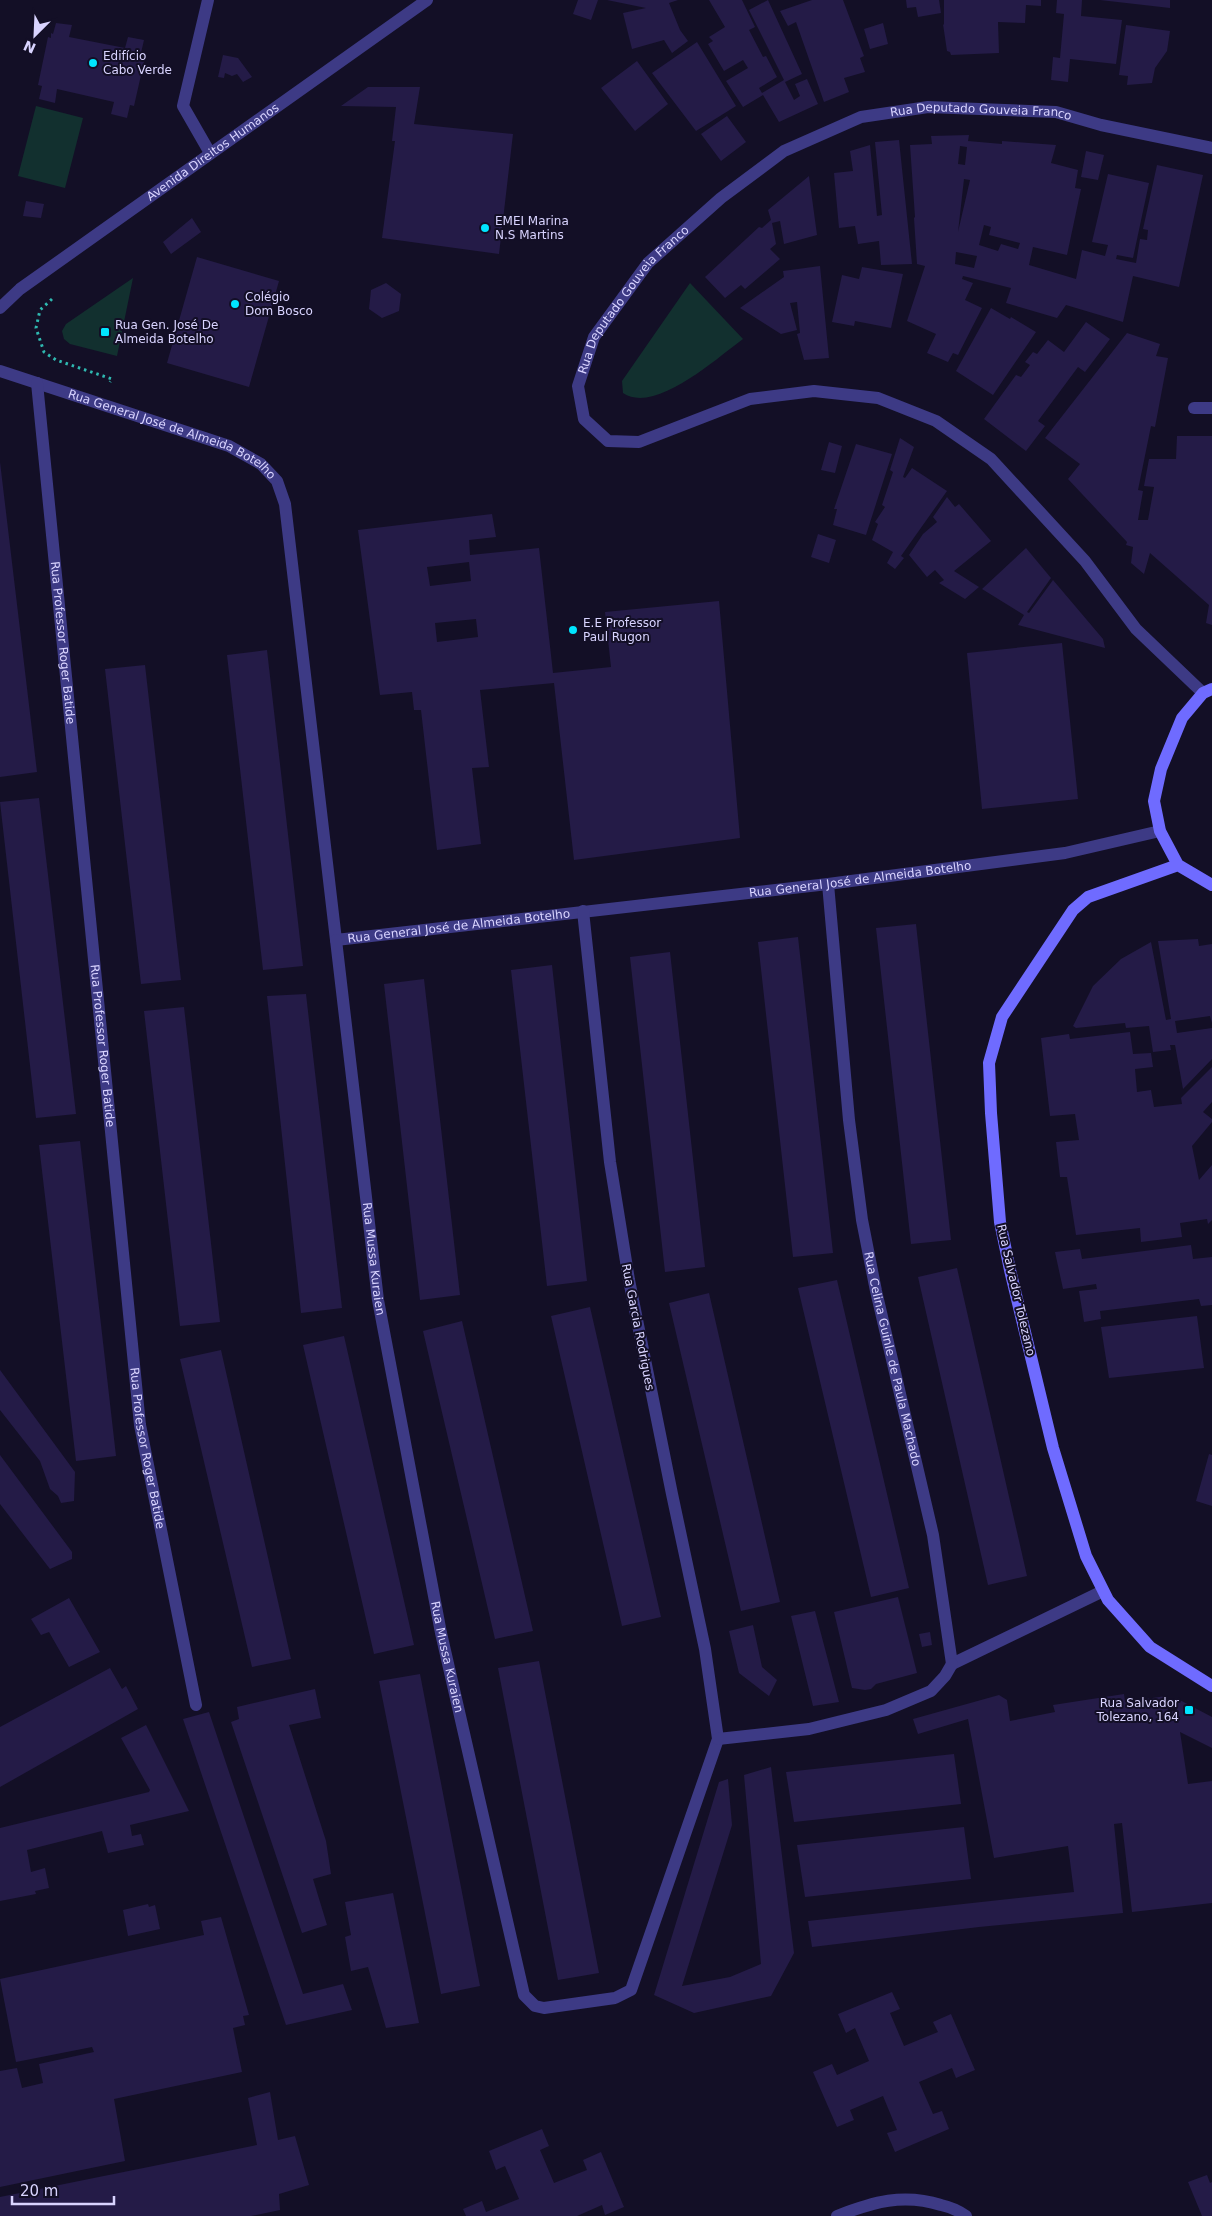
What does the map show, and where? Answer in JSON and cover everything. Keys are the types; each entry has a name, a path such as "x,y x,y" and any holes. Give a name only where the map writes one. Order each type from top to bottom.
{"street":[{"path":"208,0 183,106 210,153"},
{"name":"Avenida Direitos Humanos","path":"0,308 20,289 427,0"},
{"name":"Rua Deputado Gouveia Franco","path":"1207,691 1136,629 1085,561 991,459 936,421 878,398 814,391 750,399 639,442 608,441 584,419 578,386 594,337 648,263 721,198 784,151 861,117 928,107 1056,112 1212,148"},
{"name":"Rua General José de Almeida Botelho","path":"0,372 229,446 261,464 277,481 285,504 336,940 828,884 1065,853 1160,831"},
{"name":"Rua Professor Roger Batide","path":"36,383 140,1425 196,1705"},
{"path":"1194,408 1212,408"},
{"path":"1207,691 1182,718 1161,769 1154,800 1160,831 1178,865 1212,885"},
{"name":"Rua Salvador Tolezano","path":"1178,865 1088,897 1073,910 1002,1017 989,1063 991,1113 1000,1222 1010,1270 1065,1489 1086,1556 1108,1600 1150,1647 1212,1686"},
{"name":"Rua Celina Guinle de Paula Machado","path":"828,884 849,1120 862,1220 876,1291 932,1535 952,1664"},
{"name":"Rua Garcia Rodrigues","path":"583,911 610,1162 629,1280 705,1649 718,1739"},
{"name":"Rua Mussa Kuraien","path":"336,940 378,1300 441,1634 524,1995 535,2006 544,2008 615,1998 631,1990 718,1739"},
{"path":"718,1739 809,1729 886,1710 930,1691 945,1676 952,1664 1103,1591"},
{"path":"837,2216 870,2204 897,2198 927,2200 958,2210 966,2216"}],"path":[{"path":"57,295 40,310 36,328 44,352 56,360 112,379 103,404"}],"green space":[{"path":"36,106 83,118 65,188 18,176"},
{"path":"133,278 117,356 70,344 64,339 62,331 66,324"},
{"path":"690,283 743,339 686,381 668,390 652,396 636,398 623,393 622,381"}],"building":[{"path":"578,0 598,0 591,20 573,14"},
{"path":"607,0 678,0 669,3 680,30 688,41 672,53 664,40 632,49 623,13 646,8"},
{"path":"709,0 742,0 755,27 749,30 763,57 766,56 777,77 759,88 762,93 784,80 749,10 768,0 802,74 785,82 794,100 800,96 795,84 807,79 818,104 779,122 763,95 743,107 726,81 748,68 743,60 724,71 708,44 713,41 709,37 725,27"},
{"path":"812,0 843,0 864,56 860,58 865,72 844,78 849,92 824,102 796,22 788,26 780,11"},
{"path":"906,0 939,0 941,13 918,17 916,7 907,8"},
{"path":"944,0 1041,0 1041,6 1026,5 1025,23 998,22 999,53 951,55 947,51 943,24"},
{"path":"1057,0 1082,0 1081,16 1122,20 1116,64 1070,59 1068,82 1051,80 1053,57 1060,58 1064,14 1056,13"},
{"path":"1100,0 1170,0 1170,8"},
{"name":"Edifício Cabo Verde","path":"56,23 72,25 69,37 125,48 128,37 144,40 141,53 146,53 134,106 130,105 127,118 111,114 114,102 57,89 55,103 39,99 42,86 38,85 48,37 51,38 51,33 53,34"},
{"path":"883,23 888,44 870,49 864,29"},
{"path":"1126,25 1170,31 1167,51 1155,68 1152,83 1127,85 1128,76 1119,75"},
{"path":"697,42 736,106 696,131 652,73"},
{"path":"223,55 238,58 252,77 243,82 237,74 232,76 225,73 224,78 218,77"},
{"path":"637,61 668,104 635,131 601,88"},
{"path":"368,87 420,87 414,124 513,134 499,254 382,238 395,141 392,141 396,107 341,106"},
{"path":"727,116 746,142 721,161 701,134"},
{"path":"969,135 968,141 1002,144 1002,141 1056,145 1051,163 1078,170 1075,188 1081,189 1067,255 1033,247 1029,265 1076,279 1082,250 1105,256 1108,245 1092,242 1108,174 1149,183 1133,258 1117,255 1116,259 1136,263 1140,239 1147,240 1148,230 1143,229 1157,165 1203,175 1179,287 1133,276 1123,322 1066,305 1057,318 1006,303 1011,288 963,276 962,279 973,283 965,300 982,308 958,355 953,353 948,362 927,353 936,334 907,321 925,266 917,264 910,145 932,144 931,136","holes":["960,146 967,147 965,165 958,164","964,179 970,180 958,232","984,225 991,227 989,235 1020,243 1018,249 1001,244 998,251 979,245","956,252 977,256 974,268 955,264"]},
{"path":"899,140 912,264 881,265 879,241 858,244 855,226 839,228 834,173 853,171 850,151 870,145 877,216 882,215 875,142"},
{"path":"1086,151 1104,155 1098,180 1081,177"},
{"path":"809,176 817,235 784,244 780,221 772,223 776,244 770,249 780,259 745,289 741,285 725,298 705,277 759,227 762,228 771,220 768,210"},
{"path":"26,201 44,204 41,218 23,216"},
{"path":"192,218 201,232 171,254 163,242"},
{"path":"197,257 279,281 249,387 167,363"},
{"path":"820,266 829,358 804,360 797,334 800,333 797,302 790,303 797,330 781,334 740,308 784,277 783,271"},
{"path":"862,267 903,274 891,328 855,321 854,326 832,322 842,275 859,279"},
{"path":"386,283 401,294 399,311 382,318 369,309 371,290"},
{"path":"991,308 1036,332 993,395 956,371"},
{"path":"1086,322 1110,339 1085,372 1078,367 1038,421 1045,426 1026,451 984,419 1016,375 1021,377 1030,365 1025,362 1033,352 1037,354 1048,340 1064,352"},
{"path":"1127,333 1160,344 1156,356 1168,358 1155,427 1151,426 1138,490 1143,491 1138,520 1148,520 1154,487 1144,486 1149,459 1176,459 1177,436 1212,436 1212,625 1206,623 1209,605 1150,553 1144,574 1131,563 1133,547 1126,545 1127,542 1068,479 1080,464 1045,438"},
{"path":"900,438 914,447 903,477 905,478 912,468 947,491 901,556 904,558 895,569 887,563 893,552 872,540 878,524 875,522 885,507 882,505 893,472 890,470"},
{"path":"829,442 842,446 835,473 821,470"},
{"path":"856,444 892,454 866,535 833,525 837,509 834,509"},
{"path":"0,462 37,772 0,777"},
{"path":"947,497 955,507 959,504 991,541 954,571 979,587 965,599 939,583 944,580 935,570 927,577 909,555 923,534 937,522 933,517"},
{"path":"492,514 496,537 469,540 470,555 539,548 553,673 611,667 605,612 719,601 740,838 574,860 554,683 480,690 489,767 472,768 481,844 437,850 421,710 414,710 412,692 380,695 358,530","holes":["469,562 471,581 430,586 427,567","476,619 478,637 437,642 435,623"]},
{"path":"818,534 836,540 829,563 811,557"},
{"path":"1026,548 1051,578 1027,612 1029,613 1053,580 1103,639 1105,648 1018,625 1024,615 982,589"},
{"path":"1062,643 1078,799 982,809 967,653"},
{"path":"267,650 303,966 263,970 227,655"},
{"path":"145,665 181,980 141,984 105,669"},
{"path":"39,798 76,1114 36,1118 0,802"},
{"path":"916,924 951,1240 911,1244 876,928"},
{"path":"798,937 833,1253 793,1257 758,942"},
{"path":"1198,939 1199,946 1212,944 1212,1023 1210,1016 1175,1021 1177,1033 1212,1028 1212,1059 1183,1089 1175,1045 1170,1045 1171,1050 1153,1052 1149,1026 1126,1028 1125,1023 1076,1028 1073,1026 1093,986 1121,959 1151,942 1166,1020 1171,1019 1158,941"},
{"path":"670,952 705,1267 665,1272 630,957"},
{"path":"552,965 587,1281 547,1286 511,970"},
{"path":"424,979 460,1295 420,1300 384,984"},
{"path":"306,994 342,1308 301,1313 267,996"},
{"path":"184,1007 220,1322 180,1326 144,1011"},
{"path":"1130,1032 1133,1054 1151,1053 1153,1067 1135,1069 1137,1092 1151,1090 1154,1107 1182,1104 1181,1098 1212,1067 1212,1102 1203,1112 1212,1119 1212,1122 1192,1146 1199,1180 1212,1165 1212,1220 1208,1224 1207,1219 1180,1223 1182,1237 1141,1242 1140,1228 1076,1235 1067,1177 1060,1177 1056,1142 1079,1140 1075,1114 1050,1116 1041,1038 1069,1034 1070,1039"},
{"path":"80,1141 116,1456 76,1461 39,1145"},
{"path":"1191,1245 1193,1259 1212,1257 1212,1305 1201,1306 1199,1299 1100,1311 1101,1319 1084,1322 1079,1291 1097,1289 1096,1284 1063,1289 1055,1252 1080,1249 1082,1259"},
{"path":"957,1268 1027,1576 988,1585 918,1277"},
{"path":"837,1280 909,1588 871,1597 798,1288"},
{"path":"709,1293 780,1602 741,1611 669,1303"},
{"path":"590,1307 661,1617 622,1626 551,1316"},
{"path":"1197,1316 1204,1368 1109,1378 1101,1327"},
{"path":"462,1321 533,1631 495,1639 423,1331"},
{"path":"344,1336 414,1645 374,1654 303,1345"},
{"path":"221,1350 291,1659 252,1667 180,1359"},
{"path":"0,1370 75,1472 74,1501 61,1503 58,1496 50,1489 40,1461 0,1410"},
{"path":"1209,1454 1212,1455 1212,1506 1196,1501"},
{"path":"0,1455 72,1552 72,1559 50,1569 0,1504"},
{"path":"898,1597 917,1673 876,1684 871,1689 852,1688 834,1612"},
{"path":"69,1598 100,1652 69,1667 49,1632 41,1635 31,1619"},
{"path":"815,1611 839,1702 813,1706 791,1616"},
{"path":"753,1625 762,1667 777,1680 769,1696 739,1673 729,1631"},
{"path":"930,1632 932,1645 922,1647 919,1634"},
{"path":"539,1661 599,1973 558,1980 498,1668"},
{"path":"110,1668 122,1689 126,1686 138,1709 0,1787 0,1727"},
{"path":"420,1674 480,1986 441,1994 379,1681"},
{"path":"315,1689 321,1718 289,1725 326,1841 331,1874 313,1879 327,1925 302,1933 231,1722 239,1719 237,1707"},
{"path":"1124,1694 1125,1702 1166,1696 1168,1712 1177,1711 1176,1698 1212,1717 1212,1748 1180,1732 1188,1784 1212,1781 1212,1903 1132,1912 1122,1823 1114,1824 1123,1913 979,1927 812,1947 808,1921 1074,1892 1068,1846 994,1858 968,1719 918,1734 913,1719 999,1695 1007,1700 1010,1721 1055,1712 1053,1705"},
{"path":"209,1712 303,1994 343,1984 352,2010 286,2025 183,1719"},
{"path":"146,1725 189,1811 130,1825 132,1836 141,1834 144,1845 108,1853 102,1831 27,1850 31,1872 45,1868 49,1888 35,1891 36,1894 0,1901 0,1828 149,1792 150,1790 121,1738"},
{"path":"954,1754 961,1804 794,1822 786,1772"},
{"path":"771,1767 794,1953 771,1996 694,2013 654,1995 719,1782 728,1779 732,1825 682,1986 730,1977 761,1964 744,1775"},
{"path":"964,1827 971,1879 805,1897 797,1845"},
{"path":"393,1893 419,2023 386,2028 368,1967 351,1971 345,1937 351,1935 345,1902"},
{"path":"148,1904 149,1907 155,1905 160,1929 128,1936 123,1910"},
{"path":"221,1917 249,2015 243,2016 245,2025 233,2028 242,2072 114,2099 125,2161 0,2187 0,2071 17,2068 22,2088 43,2083 39,2064 94,2052 92,2047 16,2062 0,1979 204,1935 201,1921"},
{"path":"892,1992 900,2009 890,2013 904,2046 938,2032 933,2022 951,2014 975,2070 956,2078 952,2068 919,2082 933,2114 942,2111 949,2129 895,2152 887,2133 897,2130 883,2096 850,2110 854,2120 837,2127 813,2072 832,2064 837,2075 869,2061 855,2028 846,2033 838,2014"},
{"path":"270,2092 278,2140 295,2136 309,2185 279,2194 280,2210 251,2216 0,2216 0,2197 257,2145 248,2098"},
{"path":"542,2129 549,2146 540,2150 554,2183 587,2170 583,2160 601,2152 624,2207 605,2215 602,2205 577,2216 466,2216 463,2209 482,2201 486,2212 519,2199 505,2166 496,2170 489,2151"},
{"path":"1207,2175 1210,2183 1212,2182 1212,2216 1202,2216 1188,2182"}],"place":[{"name":"Edifício Cabo Verde","path":"93,63"},
{"name":"EMEI Marina N.S Martins","path":"485,228"},
{"name":"Colégio Dom Bosco","path":"235,304"},
{"name":"Rua Gen. José De Almeida Botelho","path":"105,332"},
{"name":"E.E Professor Paul Rugon","path":"573,630"},
{"name":"Rua Salvador Tolezano, 164","path":"1189,1710"}]}
